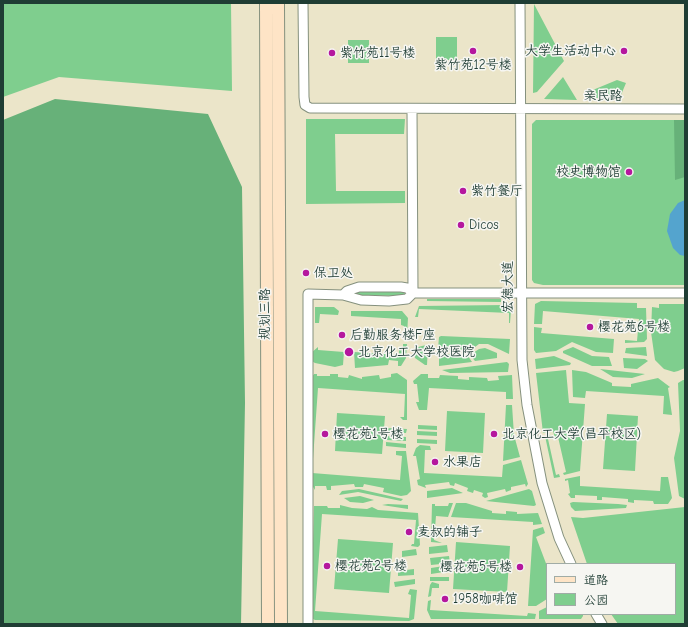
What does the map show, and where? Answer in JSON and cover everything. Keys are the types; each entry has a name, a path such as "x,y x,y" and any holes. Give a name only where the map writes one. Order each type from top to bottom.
{"main road":[{"name":"规划三路","path":"266,3 268,624"},
{"name":"规划三路","path":"278,3 281,624"}],"street":[{"name":"亲民路","path":"303,3 304,97 305,105 310,108 521,110 685,109"},
{"name":"宏德大道","path":"520,3 522,355 532,438 549,506 571,563"},
{"path":"308,624 308,294 343,295 361,300 389,301 407,299 413,293 412,109"},
{"path":"343,295 347,291 359,287 401,287 407,288 413,293 685,293"},
{"path":"597,615 602,624"}],"green space":[{"path":"3,3 231,3 232,91 59,77 3,97"},
{"path":"534,4 564,61 537,92 533,93"},
{"path":"436,37 457,37 457,60 436,60"},
{"path":"348,40 369,40 369,63 348,63"},
{"path":"563,77 577,100 544,99"},
{"path":"617,80 626,83 621,95 613,98 591,98 588,92"},
{"path":"55,99 208,114 242,187 245,403 241,624 3,624 3,120"},
{"path":"306,119 405,119 404,134 335,134 336,191 405,191 405,203 306,204"},
{"path":"536,120 685,120 685,285 543,285 534,283 532,280 532,124"},
{"path":"674,120 685,120 685,177 675,180"},
{"path":"357,291 404,291 405,293 403,296 353,295"},
{"path":"427,299 501,299 501,302 427,301"},
{"path":"541,301 637,303 637,308 646,308 647,339 644,342 625,343 625,340 637,341 639,319 543,311 542,324 534,324 535,304"},
{"path":"659,304 685,304 685,368 678,371 674,372 664,369 655,360 651,332 652,307 659,308"},
{"path":"505,305 511,310 510,323 509,313 419,309 418,317 415,317 419,306"},
{"path":"315,307 334,307 339,311 338,315 320,314 319,323 315,323"},
{"path":"351,311 402,311 408,318 407,335 404,335 404,326 401,325 401,319 351,316"},
{"path":"534,327 542,328 541,333 614,339 613,353 596,352 572,342 556,351 536,353 534,350"},
{"path":"439,337 510,339 509,354 488,344 479,344 471,350 438,349"},
{"path":"403,344 407,344 406,358 401,366 398,366 398,361 389,360 388,365 355,368 354,352 399,355 399,349 403,349"},
{"path":"426,345 428,346 427,365 425,365 415,358 413,350"},
{"path":"318,347 318,350 344,352 343,365 335,367 315,363 310,360 311,353"},
{"path":"573,347 592,356 609,357 612,366 592,366 563,353 563,351"},
{"path":"646,347 647,356 625,353 626,348"},
{"path":"485,348 497,353 497,358 475,361 470,355 479,349"},
{"path":"452,354 468,356 472,362 439,366 439,355"},
{"path":"554,356 571,363 570,365 536,369 535,359"},
{"path":"623,358 645,359 648,361 637,369 624,368"},
{"path":"507,362 509,364 508,372 450,373 442,370"},
{"path":"600,369 645,374 632,378 613,377"},
{"path":"566,370 569,403 585,404 580,471 564,475 563,473 566,472 558,437 555,438 553,431 543,433 536,373"},
{"path":"572,370 586,372 612,383 612,386 631,387 631,384 658,378 670,387 668,388 672,415 663,414 664,396 586,391 585,398 573,397"},
{"path":"397,373 407,380 407,420 403,420 400,417 404,417 405,394 318,388 312,473 400,480 402,456 396,455 396,451 406,451 411,491 407,495 401,496 383,492 384,488 364,484 363,487 355,487 354,484 331,486 331,490 327,490 326,486 315,486 315,490 310,482 311,379 314,374 317,374 317,376 330,376 330,374 338,374 338,377 348,378 349,375 362,379 362,377 379,375 380,379 391,377 391,374"},
{"path":"421,374 428,374 428,378 439,378 440,375 458,376 458,379 469,380 469,377 487,378 488,381 499,380 498,376 512,375 513,399 506,399 506,392 429,388 427,410 419,410 416,402 419,402 417,384 414,384 413,381"},
{"path":"685,380 685,499 679,496 674,458 680,431 678,383"},
{"path":"506,405 512,405 514,435 520,457 503,461"},
{"path":"447,411 485,413 483,453 445,451"},
{"path":"337,413 385,416 382,454 335,451"},
{"path":"607,414 638,416 635,471 603,469"},
{"path":"418,425 437,426 437,430 418,429"},
{"path":"387,428 407,429 406,433 387,432"},
{"path":"417,431 437,432 437,436 417,435"},
{"path":"550,435 551,438 548,439 556,475 559,474 560,477 554,478 545,436"},
{"path":"387,436 406,437 406,441 387,440"},
{"path":"417,439 437,440 437,444 417,443"},
{"path":"386,442 406,444 406,448 386,446"},
{"path":"420,445 430,446 431,450 425,450 424,473 502,477 503,465 521,460 528,484 526,487 525,484 511,487 511,490 506,492 505,489 487,493 488,497 485,498 482,496 483,493 474,490 473,493 467,491 468,488 455,483 454,486 450,485 449,482 425,485 426,488 418,485 417,480 420,479 416,456 413,456 416,448"},
{"path":"580,476 580,486 660,491 661,477 668,477 672,498 668,504 654,504 653,501 634,500 634,503 628,502 628,499 602,497 602,500 597,500 597,496 575,495 575,498 571,498 568,494 570,493 568,480 565,481 565,479"},
{"path":"452,488 463,493 427,498 427,491"},
{"path":"359,489 403,499 401,501 358,492 339,495 342,491"},
{"path":"529,489 532,491 536,505 534,506 486,501"},
{"path":"360,496 374,500 363,503 350,502 344,498"},
{"path":"449,503 453,503 448,517 436,516 434,540 442,543 431,542 432,504 435,504 435,506 448,506"},
{"path":"456,503 466,503 492,511 492,513 506,514 506,511 517,512 517,514 538,513 542,524 533,525 533,522 451,517"},
{"path":"570,503 627,505 626,508 575,511 571,507"},
{"path":"340,505 352,508 367,509 372,507 378,510 418,513 420,545 418,547 411,546 414,544 416,520 322,514 315,611 409,618 411,595 408,594 410,589 417,590 414,619 409,621 315,620 311,618 314,506 340,508"},
{"path":"382,505 408,505 408,509"},
{"path":"685,507 685,624 618,624 612,615 676,615 676,563 587,563 571,517 583,518"},
{"path":"543,527 545,533 536,537 546,563 546,600 536,606 528,606 533,530"},
{"path":"338,539 393,543 389,593 334,589"},
{"path":"456,542 510,546 507,592 453,589"},
{"path":"447,545 448,552 429,554 429,547"},
{"path":"416,549 417,555 402,557 402,551"},
{"path":"449,556 450,563 431,565 430,558"},
{"path":"444,566 444,572 431,574 431,568"},
{"path":"414,569 414,575 398,576 398,571"},
{"path":"430,577 449,577 449,581 430,581"},
{"path":"415,579 415,584 395,587 394,582"},
{"path":"432,582 439,584 439,588 432,588 431,596 428,597 430,585"},
{"path":"431,600 430,610 527,616 528,613 536,614 535,619 431,619 427,610 428,601"},
{"path":"546,608 546,615 583,616 581,619 539,619 539,611"}],"water":[{"path":"685,200 685,256 680,255 673,248 667,231 670,214 678,203"}],"place":[{"name":"紫竹苑12号楼","path":"473,51"},
{"name":"大学生活动中心","path":"624,51"},
{"name":"紫竹苑11号楼","path":"332,53"},
{"name":"校史博物馆","path":"629,172"},
{"name":"紫竹餐厅","path":"463,191"},
{"name":"Dicos","path":"461,225"},
{"name":"保卫处","path":"306,273"},
{"name":"樱花苑6号楼","path":"590,327"},
{"name":"后勤服务楼F座","path":"342,335"},
{"name":"北京化工大学校医院","path":"349,352"},
{"name":"樱花苑1号楼","path":"325,434"},
{"name":"北京化工大学(昌平校区)","path":"494,434"},
{"name":"水果店","path":"435,462"},
{"name":"麦叔的铺子","path":"409,532"},
{"name":"樱花苑2号楼","path":"327,566"},
{"name":"樱花苑5号楼","path":"520,567"},
{"name":"1958咖啡馆","path":"445,599"}]}
